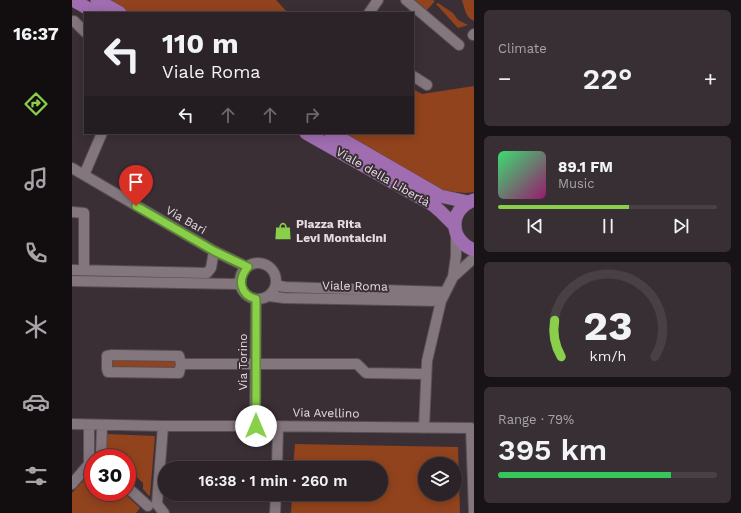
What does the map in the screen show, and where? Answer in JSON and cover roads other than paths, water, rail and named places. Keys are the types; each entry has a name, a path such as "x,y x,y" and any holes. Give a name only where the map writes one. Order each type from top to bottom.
{"main road":[{"path":"73,0 94,12"},
{"path":"97,0 118,12"},
{"name":"Viale della Libertà","path":"308,134 440,210 456,230 461,242 467,248 474,250"},
{"name":"Viale della Libertà","path":"333,134 440,196 471,201"},
{"name":"Viale della Libertà","path":"456,230 458,212 471,201"}],"street":[{"path":"370,12 378,0"},
{"path":"406,0 459,45"},
{"path":"73,20 84,24"},
{"path":"73,20 84,31"},
{"path":"414,77 427,85"},
{"path":"84,175 102,134"},
{"name":"Via Bari","path":"72,168 214,251 248,267"},
{"path":"72,212 84,213 84,270"},
{"path":"424,428 427,361 443,296 453,277 456,256 456,230"},
{"path":"72,270 207,273 211,268 214,251"},
{"path":"453,277 474,258"},
{"path":"72,281 236,284 240,280 243,272 248,267 258,264 268,266 275,275 276,285 269,296"},
{"path":"240,280 242,289 245,293 256,299"},
{"name":"Viale Roma","path":"276,285 285,287 443,296"},
{"name":"Viale Roma","path":"256,299 269,296 284,298 443,296"},
{"name":"Via Torino","path":"256,299 256,426"},
{"path":"107,356 179,356 181,364 179,373 108,372 107,356"},
{"path":"181,364 357,364 366,373 426,374"},
{"name":"Via Avellino","path":"72,424 471,428 474,513"},
{"path":"89,424 90,449"},
{"path":"101,449 102,425"},
{"path":"149,508 163,426"},
{"path":"277,461 278,426"},
{"path":"72,484 84,471"},
{"path":"136,496 149,508 164,513"},
{"path":"275,513 276,501"}],"place":[{"name":"Piazza Rita Levi Montalcini","path":"283,231"}]}
